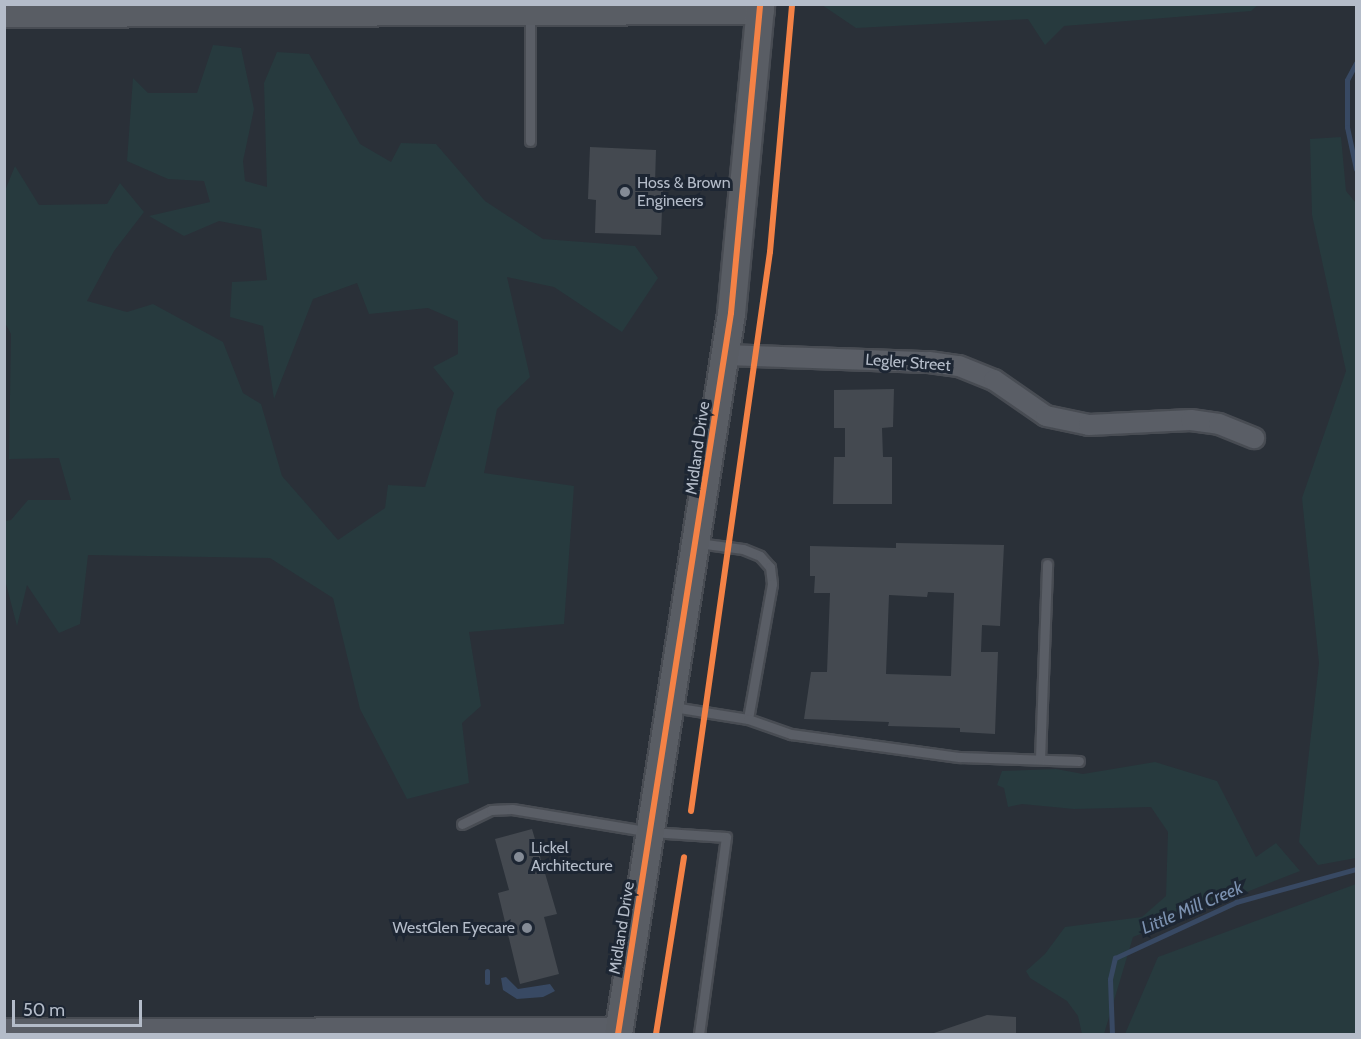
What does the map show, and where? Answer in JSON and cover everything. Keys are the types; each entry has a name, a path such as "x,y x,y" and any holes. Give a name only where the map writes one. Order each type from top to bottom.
{"main road":[{"path":"4,13 530,12 760,7"},
{"name":"Midland Drive","path":"619,1031 698,543 725,355 749,148 760,7"}],"street":[{"name":"Legler Street","path":"725,355 929,362 959,366 994,380 1046,416 1089,425 1191,420 1219,424 1254,438"},
{"path":"4,1029 619,1031"}],"lane":[{"path":"530,12 530,141"},
{"path":"698,543 743,549 760,555 770,567 772,584 748,719"},
{"path":"1040,759 1047,564"},
{"path":"671,707 748,719 791,734 949,756 1079,761"},
{"path":"462,824 491,810 512,808 651,832 726,837 699,1035"}],"green space":[{"path":"822,5 1258,5 1251,11 1064,26 1045,45 1028,19 856,28"},
{"path":"213,45 241,48 254,109 243,161 245,181 267,187 264,83 277,52 309,54 360,144 391,162 401,143 436,144 485,201 543,239 635,246 658,278 622,332 554,287 507,277 530,377 497,409 484,473 574,486 564,624 469,632 481,706 462,723 469,783 407,799 360,709 333,598 270,558 88,555 80,624 59,633 27,585 17,626 5,580 5,521 11,520 28,500 71,500 59,458 9,459 11,334 4,321 4,193 15,166 39,205 107,204 120,183 144,212 114,251 87,301 127,312 153,304 223,342 243,393 261,404 282,476 338,540 385,508 388,485 425,487 454,393 433,367 458,354 458,321 428,308 369,314 357,283 313,299 274,399 263,326 230,317 232,282 267,280 261,229 219,221 184,236 149,216 210,202 204,181 168,179 127,161 133,78 148,93 197,93"},
{"path":"1341,137 1346,191 1356,203 1356,858 1318,865 1299,842 1319,663 1302,498 1346,371 1312,215 1310,139"},
{"path":"1155,762 1217,781 1256,857 1276,843 1300,871 1133,937 1104,1034 1082,1034 1078,1016 1067,1001 1030,978 1026,971 1045,954 1065,927 1142,917 1166,896 1168,832 1151,807 1074,809 1022,804 1008,807 1004,788 997,785 1002,771 1056,769 1083,774"},
{"path":"1356,884 1356,1034 1125,1034 1158,957"}],"water":[{"path":"506,977 518,989 550,984 555,991 543,997 517,999 503,990 501,978"}],"building":[{"name":"Hoss & Brown Engineers","path":"590,147 656,150 655,184 663,185 661,235 595,233 596,200 588,199"},
{"path":"894,389 893,427 882,428 883,457 892,457 892,504 833,504 834,457 845,457 845,428 834,428 834,390"},
{"path":"896,543 1004,545 1000,626 982,625 981,652 998,652 995,734 960,732 960,728 888,726 889,722 804,719 811,672 827,672 830,593 814,593 815,576 810,576 810,546 896,548","holes":["928,592 954,593 951,676 886,674 889,595 927,597"]},
{"name":"WestGlen Eyecare","path":"532,829 557,914 544,917 559,974 520,984 498,893 509,890 495,839"},
{"path":"987,1015 1016,1017 1016,1035 928,1035"}],"waterway":[{"name":"Little Mill Creek","path":"1356,63 1347,80 1347,127 1356,169"},
{"name":"Little Mill Creek","path":"1112,1034 1110,979 1115,958 1236,902 1356,869"},
{"path":"487,971 487,982"}],"cycle path":[{"path":"618,1034 731,313 760,4"},
{"path":"691,811 770,252 792,4"},
{"path":"656,1034 684,857"}],"place":[{"name":"Hoss & Brown Engineers","path":"625,192"},
{"name":"Lickel Architecture","path":"519,857"},
{"name":"WestGlen Eyecare","path":"527,928"}]}
